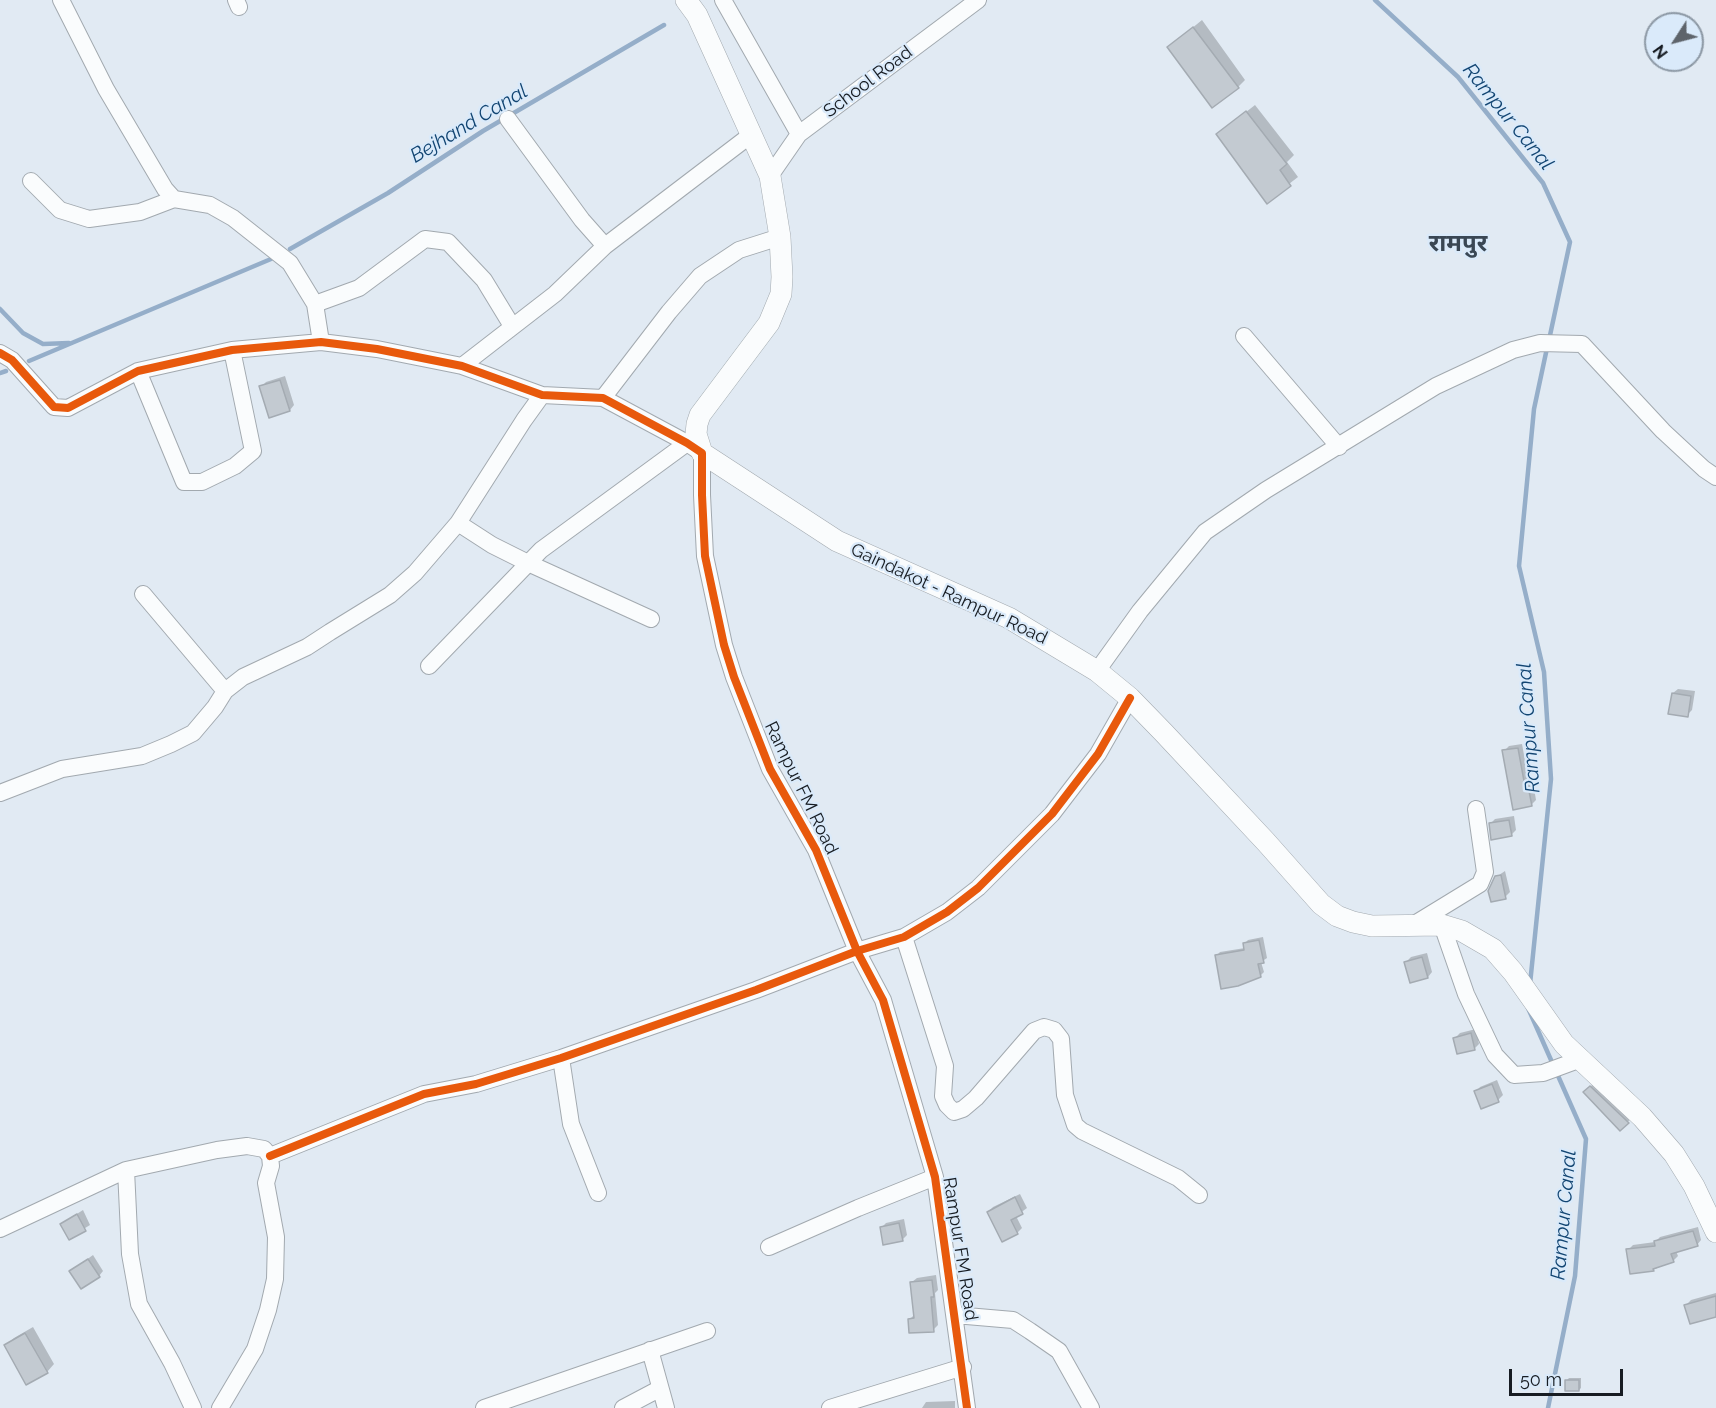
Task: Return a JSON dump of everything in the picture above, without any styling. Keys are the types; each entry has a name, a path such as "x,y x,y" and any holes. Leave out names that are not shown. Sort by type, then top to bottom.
{"main road":[{"path":"686,0 697,15 771,176 780,237 782,277 781,294 776,309 756,342 700,415 695,448"},
{"name":"Gaindakot - Rampur Road","path":"695,448 837,541 1009,618 1097,671 1130,698 1266,842 1321,904 1337,916 1372,926 1442,925 1462,931 1493,949 1513,972 1564,1044 1642,1117 1674,1154 1714,1223"}],"street":[{"path":"61,0 106,89 165,189 174,199"},
{"path":"723,0 799,134"},
{"name":"School Road","path":"771,176 799,134 978,0"},
{"path":"508,119 582,220 605,246"},
{"path":"462,366 555,294 605,246 752,134"},
{"path":"31,181 60,210 89,219 140,212 174,199 210,205 233,218 290,263 315,304 321,342"},
{"path":"603,398 669,312 700,276 739,250 780,237"},
{"path":"315,304 358,288 425,239 448,242 484,280 512,326"},
{"path":"1245,336 1339,447"},
{"path":"0,353 12,360 54,407 68,408 138,371 232,350 321,342 377,349 462,366 542,395 603,398 695,448 541,550 429,666"},
{"path":"1097,671 1140,611 1205,532 1266,490 1436,386 1513,350 1540,343 1582,344 1663,431 1704,469 1716,477"},
{"path":"138,371 184,482 202,482 235,466 253,451 232,350"},
{"path":"0,794 62,769 142,756 193,733 225,691 243,677 307,647 390,595 414,573 458,523 542,395"},
{"name":"Rampur FM Road","path":"695,448 702,495 705,556 724,645 734,677 770,769 816,850 857,951 883,1000 935,1177 967,1408"},
{"path":"458,523 492,545 528,563 651,619"},
{"path":"143,594 225,691"},
{"path":"270,1156 424,1094 476,1084 561,1058 756,990 857,951 904,937 947,912 978,888 1052,814 1098,754 1130,698"},
{"path":"1413,925 1480,884 1485,872 1476,809"},
{"path":"1442,925 1466,994 1495,1055 1514,1075 1543,1073 1581,1059"},
{"path":"904,937 945,1066 944,1096 947,1105 954,1112 963,1109 976,1098 1034,1031 1044,1027 1054,1030 1061,1039 1065,1095 1075,1125 1082,1131 1178,1178 1199,1195"},
{"path":"561,1058 571,1124 598,1193"},
{"path":"0,1229 126,1170 216,1150 247,1146 264,1149 270,1156 271,1166 266,1183 276,1237 275,1280 255,1349 220,1408"},
{"path":"126,1170 130,1254 139,1304 172,1363 193,1408"},
{"path":"769,1247 935,1177"},
{"path":"955,1315 1013,1320 1030,1331 1059,1351 1091,1408"},
{"path":"484,1408 707,1331"},
{"path":"650,1350 666,1408"},
{"path":"830,1408 963,1367"},
{"path":"623,1408 659,1389"}],"building":[{"path":"1193,27 1239,88 1212,108 1167,47"},
{"path":"1246,111 1287,164 1280,170 1291,186 1267,204 1216,134"},
{"path":"280,380 290,411 269,418 259,386"},
{"path":"1672,693 1691,696 1688,717 1668,714"},
{"path":"1518,748 1524,781 1527,781 1532,806 1513,810 1502,750"},
{"path":"1509,820 1512,836 1491,840 1489,823"},
{"path":"1501,875 1506,899 1491,902 1488,891 1495,876"},
{"path":"1259,940 1264,963 1258,964 1261,977 1238,986 1221,989 1215,955 1244,950 1243,943"},
{"path":"1422,957 1428,978 1410,983 1404,962"},
{"path":"1471,1033 1475,1050 1457,1054 1453,1038"},
{"path":"1492,1084 1499,1102 1481,1109 1474,1091"},
{"path":"1590,1086 1629,1123 1620,1131 1583,1092"},
{"path":"1015,1197 1023,1214 1011,1220 1018,1234 1002,1242 987,1212"},
{"path":"77,1214 86,1231 69,1240 60,1224"},
{"path":"899,1223 903,1241 883,1245 880,1227"},
{"path":"1693,1231 1698,1246 1671,1254 1674,1262 1653,1269 1654,1271 1630,1274 1626,1249 1655,1246 1654,1241"},
{"path":"88,1259 100,1277 81,1289 69,1271"},
{"path":"932,1280 934,1332 909,1333 908,1319 914,1318 910,1282"},
{"path":"1716,1296 1716,1317 1690,1324 1684,1305"},
{"path":"25,1333 48,1373 26,1385 4,1345"},
{"path":"1565,1380 1579,1380 1579,1391 1565,1391"}],"waterway":[{"name":"Rampur Canal","path":"1375,0 1458,77 1543,183 1570,242 1549,340"},
{"name":"Bejhand Canal","path":"290,249 388,193 483,131 664,25"},
{"name":"Bejhand Canal","path":"29,361 271,259"},
{"path":"0,309 23,333 43,344 69,343"},
{"name":"Rampur Canal","path":"1530,984 1551,779 1544,672 1519,566 1534,409 1547,348"},
{"name":"Bejhand Canal","path":"0,373 6,371"},
{"name":"Rampur Canal","path":"1528,1008 1586,1139 1575,1276 1548,1408"}],"cycle path":[{"path":"0,353 12,360 54,407 68,408 138,371 232,350 321,342 377,349 462,366 542,395 603,398 702,453 705,556 724,645 734,677 770,769 816,850 857,951 883,1000 935,1177 967,1408"},
{"path":"270,1156 424,1094 476,1084 561,1058 756,990 857,951 904,937 947,912 978,888 1052,814 1098,754 1130,698"}],"district":[{"name":"रामपुर","path":"1458,244"}]}
